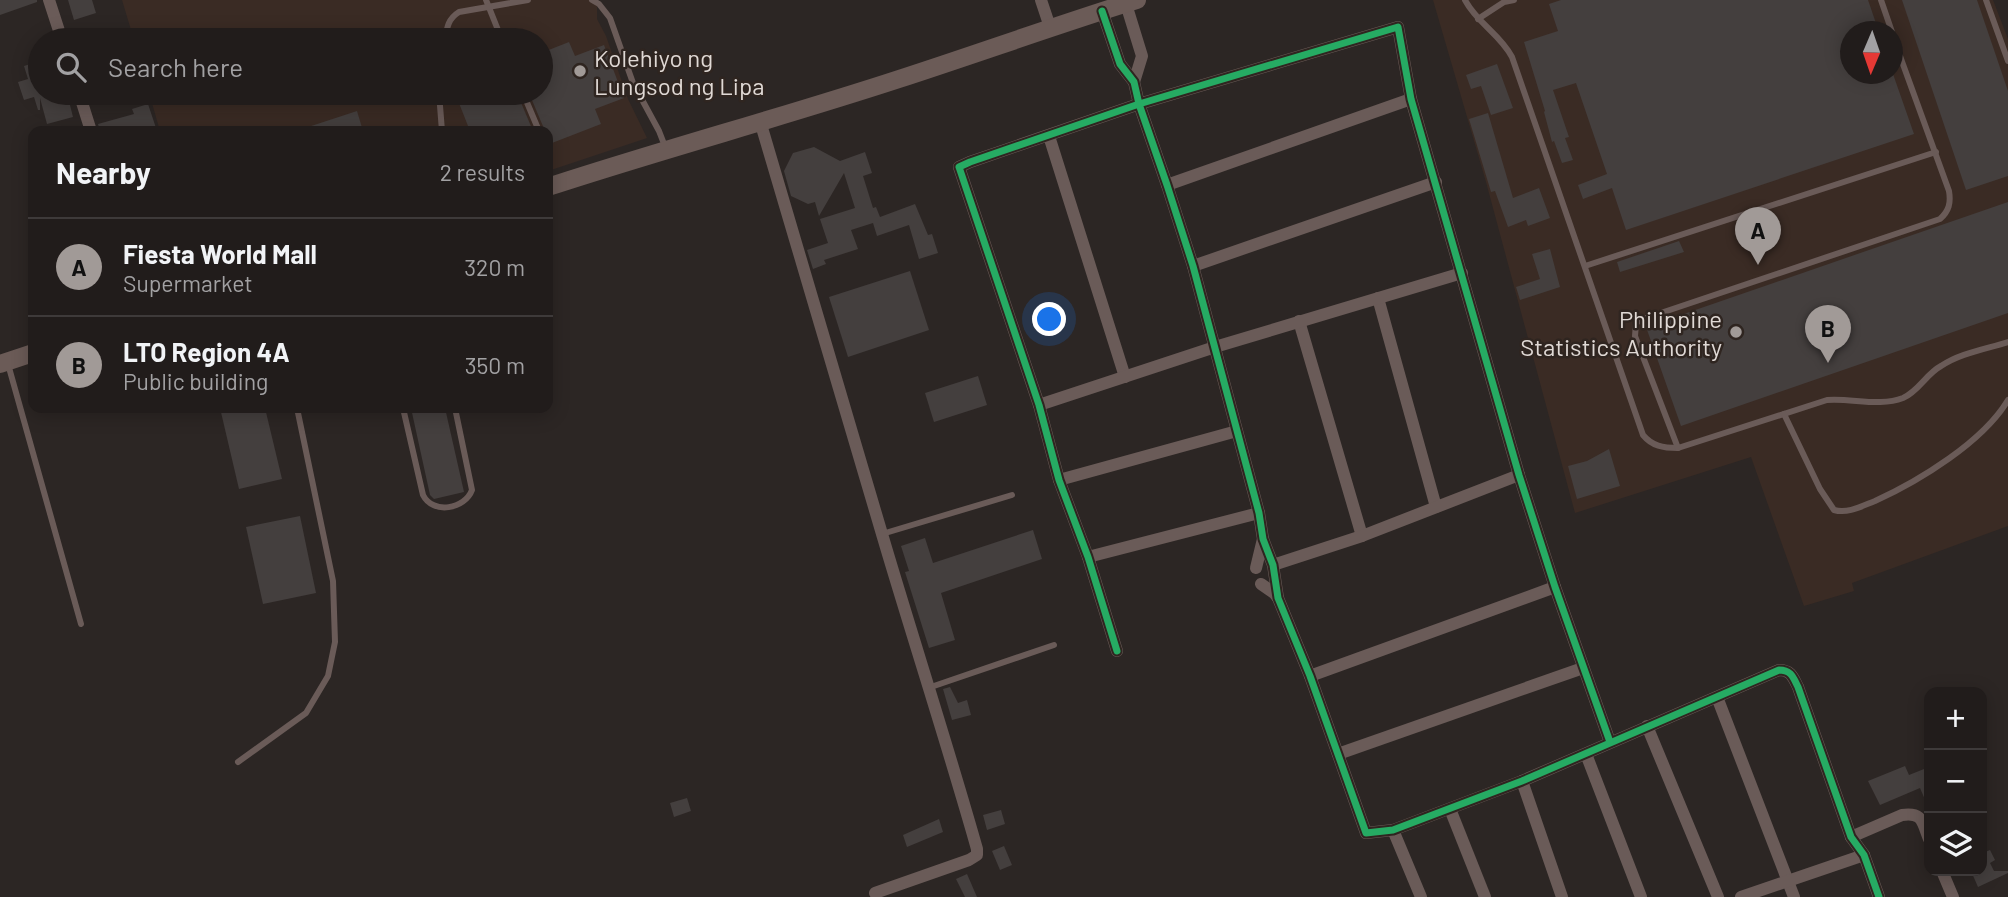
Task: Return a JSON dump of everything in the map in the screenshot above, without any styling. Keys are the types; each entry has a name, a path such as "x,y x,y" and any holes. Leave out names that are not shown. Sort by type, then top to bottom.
{"main road":[{"path":"553,185 899,79 1131,2"},
{"path":"4,363 28,355"}],"street":[{"path":"49,0 58,28"},
{"path":"1041,0 1050,27"},
{"path":"1131,2 1142,56 1134,82"},
{"path":"1102,11 1120,64 1134,82 1193,266 1259,513 1263,539 1273,565 1278,598 1310,676 1366,833 1393,830 1450,809 1586,754 1779,670 1787,670 1792,674 1852,837 1864,855 1879,897"},
{"path":"1117,651 1088,557 1059,480 1039,405 959,167 1139,104 1398,27 1411,99 1519,475 1610,742"},
{"path":"1167,185 1411,99"},
{"path":"83,105 89,126"},
{"path":"760,121 977,849 977,855 969,860 875,893"},
{"path":"1049,136 1125,377"},
{"path":"1193,266 1436,182"},
{"path":"1039,405 1215,347 1462,273"},
{"path":"1378,298 1436,507"},
{"path":"1299,321 1362,536"},
{"path":"1059,480 1237,431"},
{"path":"1273,565 1362,536 1519,475"},
{"path":"1088,557 1259,513"},
{"path":"1255,568 1263,539"},
{"path":"1261,584 1278,598"},
{"path":"1310,676 1555,587"},
{"path":"1338,754 1583,668"},
{"path":"1717,697 1794,897"},
{"path":"1647,726 1718,897"},
{"path":"1586,754 1641,897"},
{"path":"1522,780 1562,897"},
{"path":"1450,809 1485,897"},
{"path":"1852,837 1910,814 1921,818 1924,826"},
{"path":"1393,830 1421,897"},
{"path":"1741,897 1864,855"},
{"path":"1944,876 1953,897"}],"lane":[{"path":"447,28 454,15 487,3 528,0"},
{"path":"593,0 610,18 633,83 666,149"},
{"path":"1465,0 1478,19 1505,44 1512,57 1643,435 1649,442 1678,448 1827,400 1879,402 1904,397 1942,364 2008,344"},
{"path":"1478,19 1504,2 1514,0"},
{"path":"1881,0 1888,21"},
{"path":"1986,0 2008,61"},
{"path":"487,3 497,28"},
{"path":"1678,448 1635,336 1636,323 1940,219 1946,213 1950,200 1949,191 1903,63"},
{"path":"440,105 442,126"},
{"path":"528,105 537,126"},
{"path":"1585,266 1936,152"},
{"path":"4,363 81,624"},
{"path":"1784,414 1820,489 1834,510 1841,512 1899,490 1927,474 1968,443 1998,414 2008,400"},
{"path":"239,762 306,713 328,676 335,642 333,581 298,413"},
{"path":"403,413 426,501 439,508 464,502 472,490 456,413"},
{"path":"882,534 1012,495"},
{"path":"928,688 1054,645"}],"shaded area":[{"name":"Kolehiyo ng Lungsod ng Lipa","path":"122,0 597,0 597,19 606,36 628,99 647,138 553,169 553,126 159,126 152,105 553,105 553,28 130,28"},
{"path":"1433,0 1993,0 2008,39 2008,526 1852,583 1854,591 1804,606 1751,457 1575,513 1486,182"}],"building":[{"path":"0,0 37,0 37,2 0,15"},
{"path":"68,0 92,0 96,13 74,20"},
{"path":"1561,0 1868,0 1875,21 1840,21 1840,84 1896,84 1914,134 1626,230 1612,188 1583,199 1578,185 1607,174 1576,83 1553,90 1569,137 1565,138 1573,160 1562,163 1554,141 1552,142 1524,42 1558,31 1549,4"},
{"path":"1902,0 1977,0 2008,91 2008,176 1966,190"},
{"path":"569,42 575,56 604,45 624,98 595,109 601,124 553,143 553,126 543,126 534,105 553,105 553,48"},
{"path":"1497,64 1513,108 1491,115 1481,86 1471,89 1466,75"},
{"path":"28,79 28,99 24,100 18,82"},
{"path":"42,105 70,105 73,117 47,124"},
{"path":"148,105 155,126 99,126 134,114 132,109"},
{"path":"460,105 522,105 531,126 468,126"},
{"path":"357,111 362,126 311,126"},
{"path":"1488,113 1513,198 1539,188 1550,218 1528,226 1526,220 1508,227 1495,191 1491,192 1469,119"},
{"path":"814,147 840,161 865,152 872,173 863,176 873,208 876,207 880,217 915,204 928,235 932,234 938,253 919,259 909,225 877,236 873,223 851,230 858,249 824,260 826,264 813,269 807,250 828,243 820,219 855,208 844,173 819,216 815,202 808,204 791,196 784,171 793,153"},
{"path":"2008,202 2008,313 1681,426 1646,327"},
{"path":"1679,241 1684,252 1620,272 1617,262"},
{"path":"1550,249 1560,287 1520,300 1516,287 1540,279 1532,254"},
{"path":"910,271 929,330 848,357 829,297"},
{"path":"978,376 987,405 934,422 925,393"},
{"path":"221,413 266,413 282,479 239,489"},
{"path":"412,413 446,413 464,492 434,499 430,495"},
{"path":"1609,449 1620,486 1577,499 1568,466 1587,461"},
{"path":"300,516 316,593 263,604 246,527"},
{"path":"1033,530 1042,559 941,593 955,640 929,648 905,572 909,571 901,546 925,538 933,563"},
{"path":"950,687 958,703 967,700 971,715 952,720 943,689"},
{"path":"1905,766 1909,775 1924,769 1924,797 1920,788 1880,805 1868,781"},
{"path":"687,798 691,811 674,817 670,803"},
{"path":"1001,810 1005,824 987,830 983,815"},
{"path":"939,819 943,832 907,847 903,835"},
{"path":"1004,846 1012,865 1000,870 992,851"},
{"path":"1990,850 1995,860 1990,863 1994,871 2008,873 1978,887 1973,876 1987,876 1987,851"},
{"path":"967,874 977,897 965,897 956,879"}],"cycle path":[{"path":"1102,11 1120,64 1134,82 1193,266 1259,513 1263,539 1273,565 1278,598 1310,676 1366,833 1393,830 1522,781 1783,670 1791,675 1798,687 1851,837 1864,855 1879,897"},
{"path":"1117,651 1088,557 1059,480 1039,405 959,167 1139,104 1398,27 1411,99 1519,475 1610,742"}],"place":[{"name":"Kolehiyo ng Lungsod ng Lipa","path":"580,71"},
{"name":"Fiesta World Mall","path":"1758,265"},
{"name":"Philippine Statistics Authority","path":"1736,332"},
{"name":"LTO Region 4A","path":"1828,363"}]}
